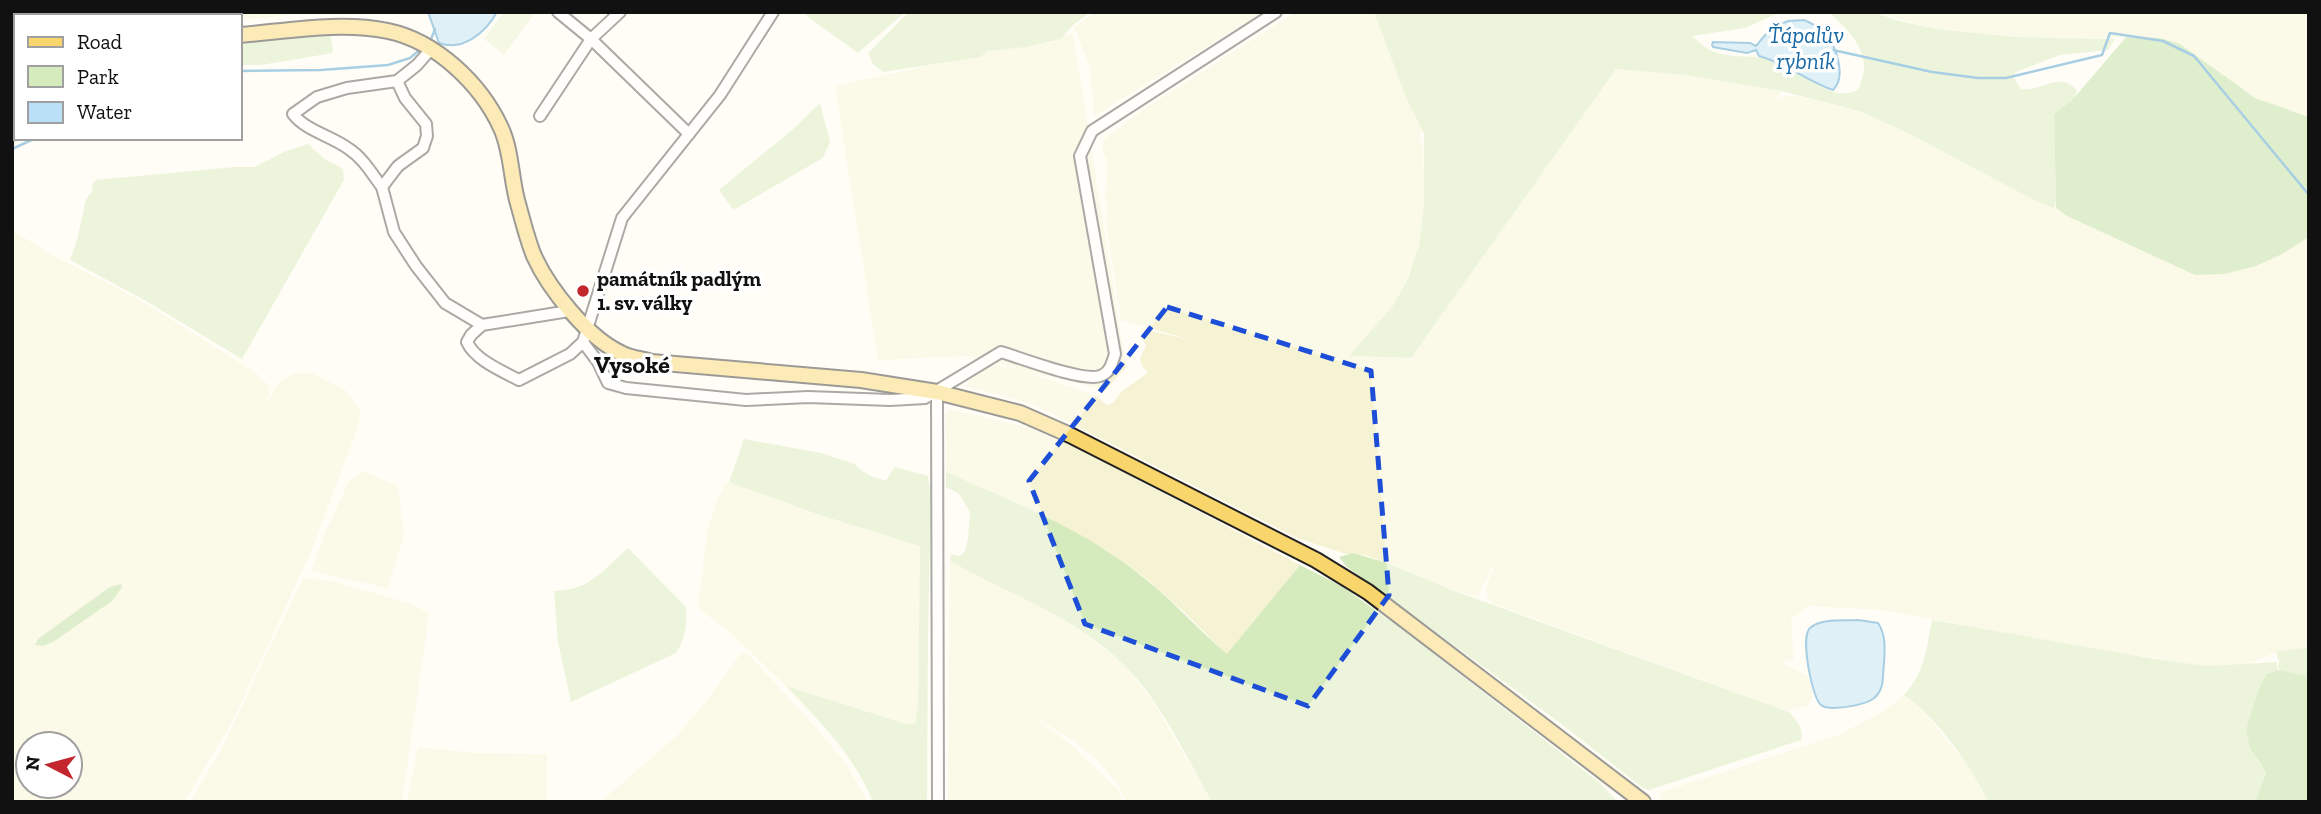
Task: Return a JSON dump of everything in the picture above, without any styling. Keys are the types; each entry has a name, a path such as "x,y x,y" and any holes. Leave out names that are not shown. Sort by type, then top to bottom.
{"main road":[{"path":"242,35 334,27 373,28 412,38 431,49 472,84 502,129 517,200 534,256 585,336 621,354 652,362 861,380 937,392 1020,413 1070,435 1316,560 1368,592 1643,802"}],"street":[{"path":"558,12 591,39 689,134"},
{"path":"540,116 591,39 620,12"},
{"path":"569,311 482,325 467,342 470,348 491,365 519,380 570,354 585,336 622,218 720,94 773,12"},
{"path":"585,336 608,383 626,388 746,400 808,397 925,398 1001,352 1081,376 1100,377 1111,369 1115,354 1080,156 1092,131 1276,12"},
{"path":"431,49 397,81 347,88 317,97 293,114 299,122 350,149 369,168 382,187 394,232 416,266 445,303 482,325"},
{"path":"382,187 398,166 423,148 427,135 426,124 405,98 397,81"},
{"path":"937,392 938,802"}],"highlighted area":[{"path":"1167,307 1371,371 1389,595 1308,706 1085,624 1029,481"}],"shaded area":[{"path":"111,12 301,12 242,19 242,14"},
{"path":"1096,12 1263,12 1094,116 1090,68 1074,27"},
{"path":"1296,12 1374,12 1422,132 1419,137 1423,147 1424,205 1419,246 1414,262 1392,307 1350,356 1457,361 1411,358 1616,69 1687,75 1781,91 1775,101 1783,96 1796,96 1859,111 1908,133 2038,202 2059,209 2067,216 2195,275 2282,254 2309,237 2309,647 2276,652 2248,664 2207,666 2086,648 1882,610 1809,606 1791,619 1794,660 1786,660 1783,664 1807,675 1812,689 1812,700 1806,706 1780,709 1492,603 1487,597 1486,588 1497,557 1478,597 1449,589 1365,555 1346,554 1297,538 1035,405 966,386 973,374 995,365 1025,370 969,356 878,360 835,86 980,57 997,50 1052,42 1073,33 1126,367 1106,390 1025,371 1096,396 1107,405 1112,404 1122,391 1148,373 1140,359 1146,345 1141,337 1142,329 1191,340 1121,320 1105,216 1108,208 1105,199 1107,160 1103,153 1103,140 1144,109"},
{"path":"1874,12 2309,12 2309,117 2255,98 2160,38 2015,37 1936,29"},
{"path":"12,230 50,254 140,300 256,373 267,384 270,393 265,405 279,382 295,373 312,373 345,390 360,411 359,424 311,552 232,722 184,802 12,802"},
{"path":"951,410 1027,427 1079,449 1300,565 1227,655 1144,577 1106,550 1035,511 946,472 946,416"},
{"path":"363,471 398,486 404,536 388,588 311,571 349,481"},
{"path":"729,482 820,515 920,546 918,707 915,724 906,724 786,686 732,634 698,608 707,533 716,503"},
{"path":"950,561 1030,600 1084,633 1126,666 1155,705 1212,802 1127,802 1118,785 1099,762 1074,741 1033,716 1069,743 1118,790 1123,802 948,802"},
{"path":"303,578 331,581 413,604 429,614 402,802 190,802 222,748"},
{"path":"741,653 748,654 820,732 846,764 868,802 600,802 678,735"},
{"path":"1904,695 1933,723 1973,773 1989,802 1664,802 1660,797 1659,793 1838,735 1883,712"},
{"path":"418,747 476,753 547,754 547,802 407,802"}],"green space":[{"path":"12,12 43,12 44,14 14,14 14,140 21,140 12,144"},
{"path":"504,12 535,13 504,55 484,39"},
{"path":"801,12 905,12 858,53"},
{"path":"909,12 1091,12 1073,25 1061,39 988,51 980,57 883,72 873,64 868,53"},
{"path":"1374,12 1781,12 1745,28 1693,36 1713,51 1782,63 1823,87 1841,93 1855,92 1858,89 1864,69 1863,59 1856,41 1828,12 1873,12 1936,29 2015,37 2115,39 2108,50 2060,55 2016,72 2013,77 2021,89 2065,82 2077,91 2074,98 2054,114 2054,208 1908,133 1859,111 1781,91 1687,75 1616,69 1411,358 1349,356 1392,307 1408,278 1419,246 1424,205 1424,134 1407,100"},
{"path":"331,34 333,53 261,65 242,65 242,42"},
{"path":"2126,37 2160,38 2180,44 2255,98 2309,117 2309,237 2256,266 2224,274 2195,275 2067,216 2056,208 2054,114 2074,98"},
{"path":"820,103 830,142 823,158 735,209 732,208 719,190 792,130"},
{"path":"308,144 326,160 343,170 344,180 242,359 146,301 70,260 86,199 96,180 255,167 284,152"},
{"path":"744,439 821,453 855,464 865,473 886,480 895,467 928,476 931,497 927,802 873,802 846,754 786,686 906,724 915,724 918,707 920,546 820,515 729,482"},
{"path":"946,472 1049,518 1098,545 1155,587 1227,654 1300,565 1341,586 1395,624 1600,783 1618,802 1212,802 1162,713 1125,666 1106,649 1064,620 950,561 951,554 960,556 965,551 970,512 959,494 946,487"},
{"path":"628,548 686,607 684,637 676,653 571,702 558,642 554,591 587,583"},
{"path":"1353,553 1387,563 1449,589 1789,712 1802,732 1801,740 1649,790 1643,788 1560,723 1347,567 1339,557"},
{"path":"121,584 122,587 112,601 53,642 43,646 35,645 38,639 110,587"},
{"path":"1932,620 2207,666 2277,662 2277,670 2267,674 2249,725 2251,746 2266,773 2255,802 1989,802 1941,729 1904,695 1921,669"},
{"path":"2309,647 2309,676 2284,673 2278,669 2276,652"},
{"path":"2277,670 2309,676 2309,802 2255,802 2266,773 2250,748 2246,730 2258,691 2267,674"}],"water":[{"path":"428,12 497,12 487,27 473,38 457,45 448,45 439,43"},
{"name":"Ťápalův rybník","path":"1804,20 1824,32 1836,52 1839,77 1833,90 1759,56 1756,50 1747,53 1712,45 1713,42 1750,43 1756,46 1771,28 1788,21"},
{"path":"1858,620 1878,623 1883,635 1885,648 1881,689 1873,699 1862,703 1839,708 1825,707 1818,700 1811,680 1807,634 1810,628 1820,623"}],"waterway":[{"path":"430,42 435,29"},
{"path":"1833,50 1932,72 1978,78 2006,78 2102,55 2110,33 2163,41 2194,56 2309,195"},
{"path":"242,71 321,70 388,65 410,58 422,48"},
{"path":"12,149 32,140"}],"place":[{"name":"památník padlým 1. sv. války","path":"583,291"}],"district":[{"name":"Vysoké","path":"632,365"}]}
